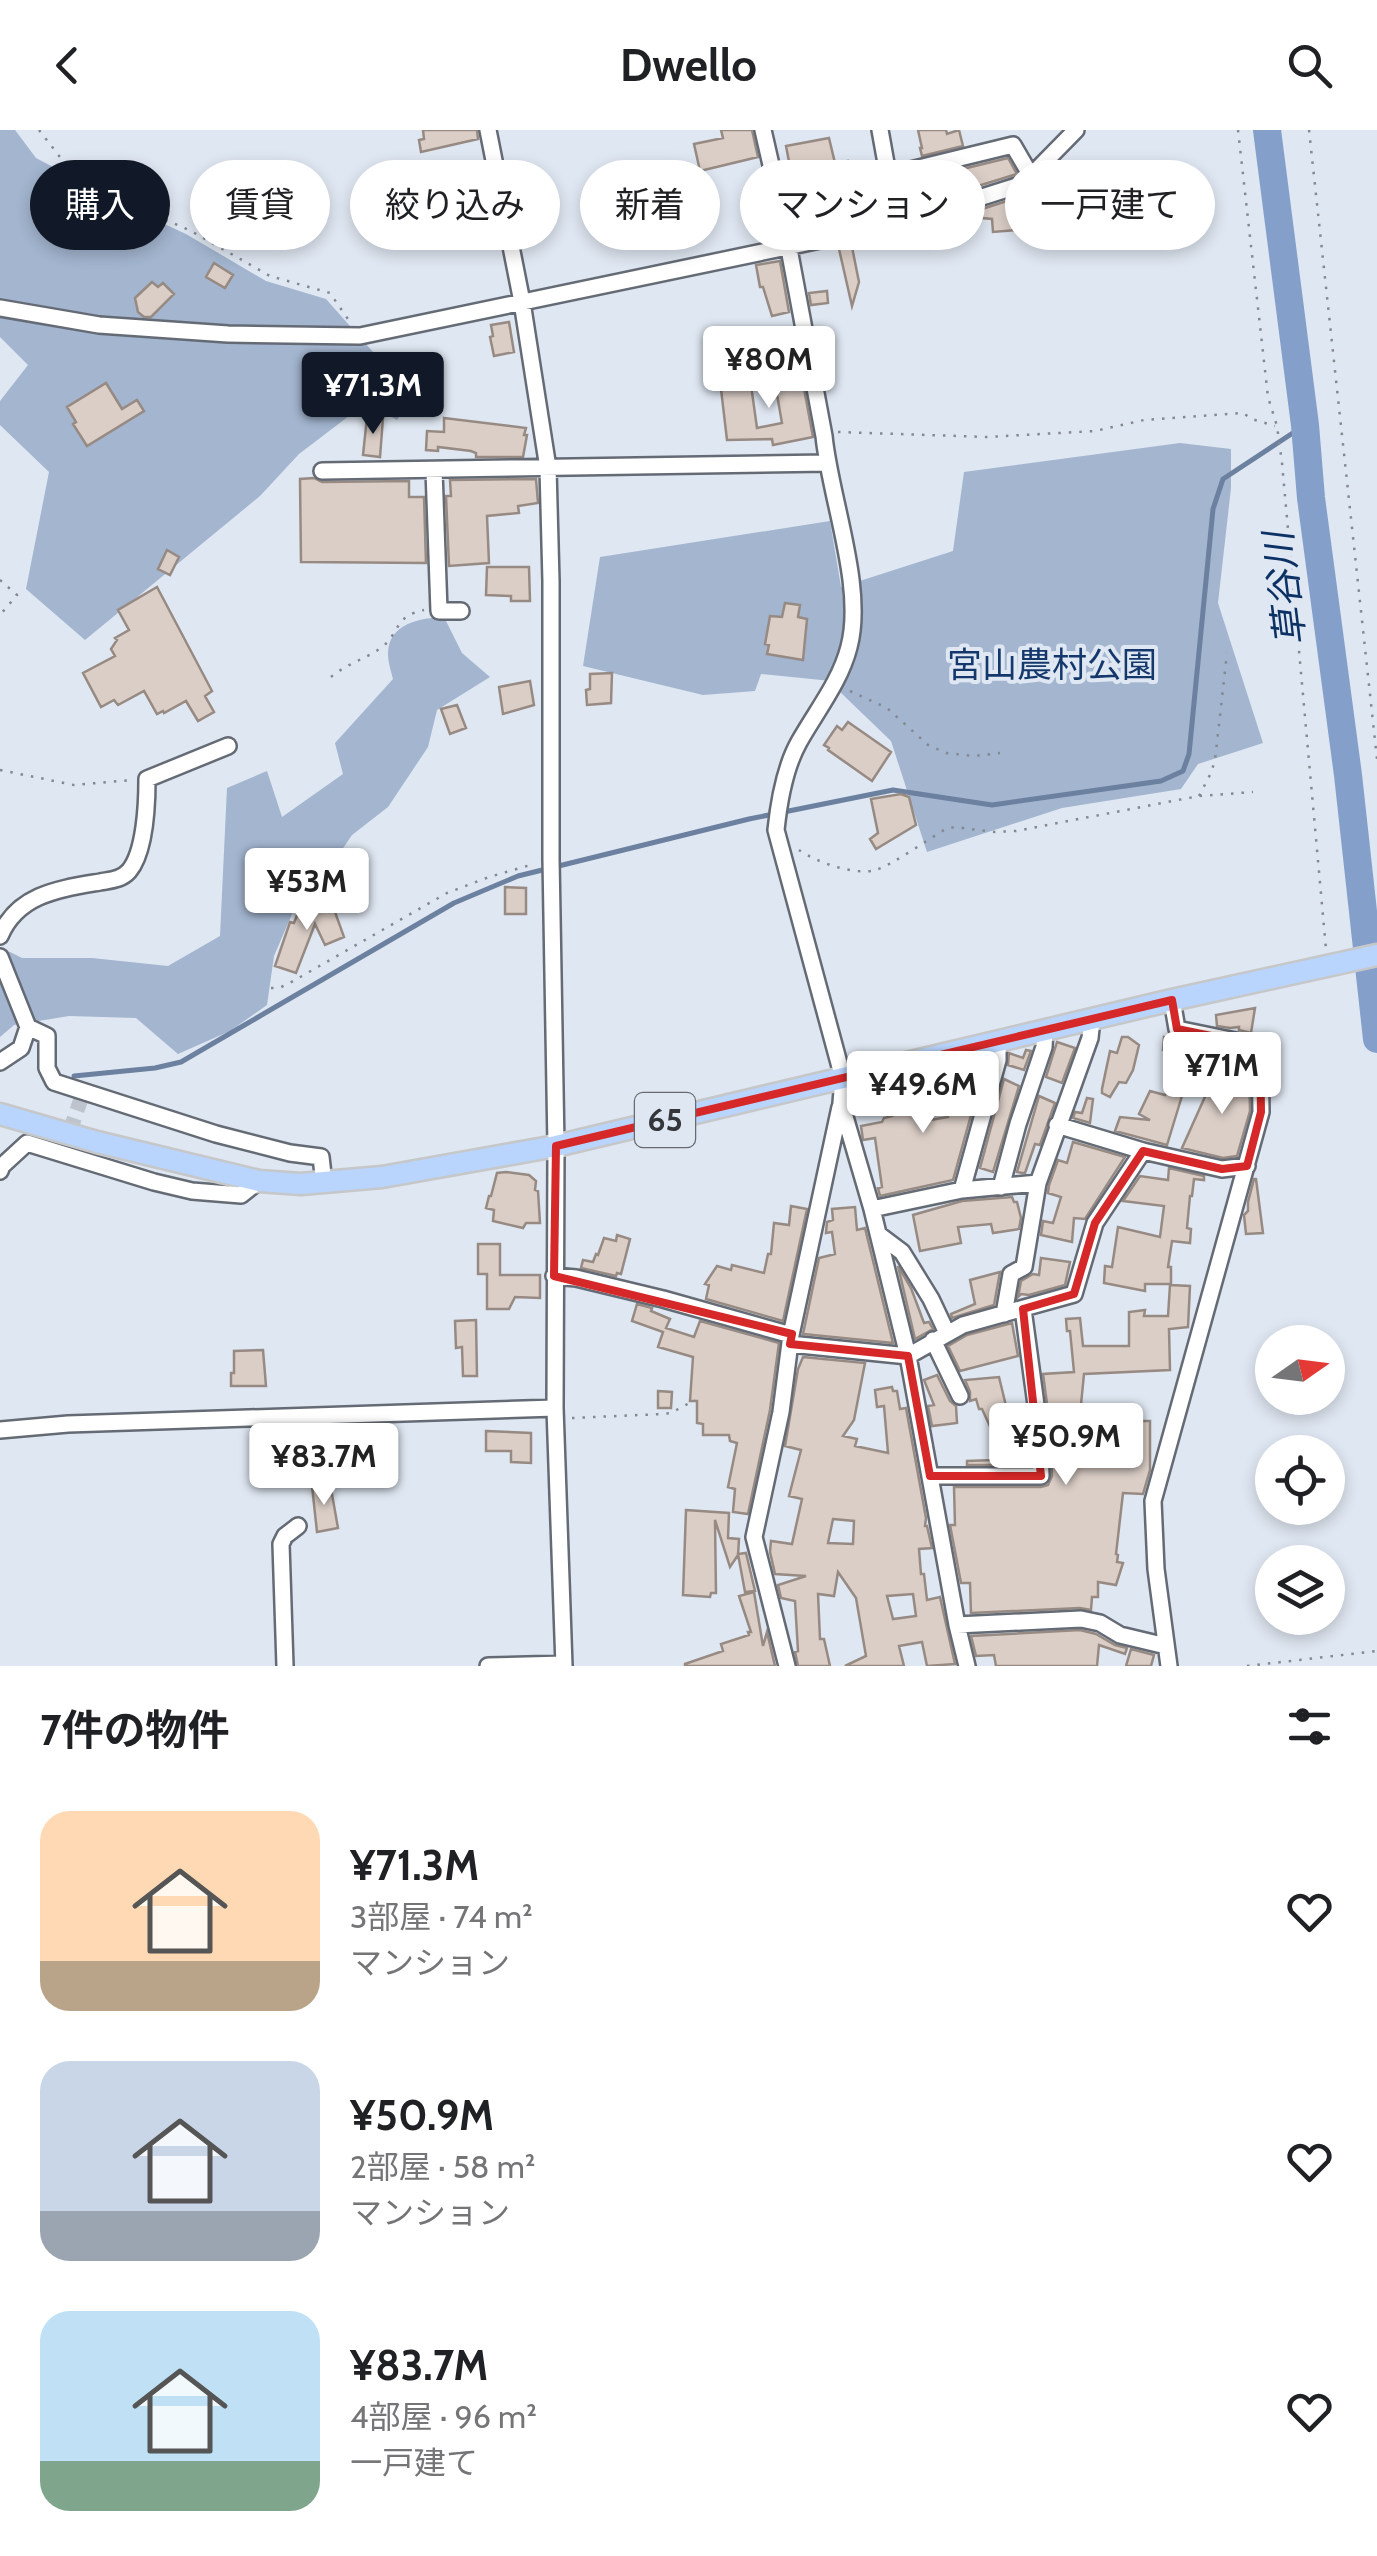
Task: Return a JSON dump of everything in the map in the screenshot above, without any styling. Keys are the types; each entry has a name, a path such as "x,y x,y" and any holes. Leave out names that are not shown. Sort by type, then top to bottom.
{"main road":[{"name":"65","path":"0,1114 259,1181 301,1184 382,1178 556,1146 1377,954"}],"street":[{"path":"488,130 522,302 548,468 555,1413 564,1665 488,1666"},
{"path":"763,130 770,160"},
{"path":"880,130 885,160"},
{"path":"1047,160 1076,130"},
{"path":"952,160 1012,145 1021,160"},
{"path":"0,308 99,325 360,336 778,250"},
{"path":"787,1666 754,1538 843,1078 776,830 779,801 797,746 835,684 849,648 854,618 846,549 788,250"},
{"path":"322,471 827,463"},
{"path":"434,470 439,611 461,611"},
{"path":"0,936 6,921 22,905 66,888 119,879 130,870 147,808 147,779 228,746"},
{"path":"0,957 28,1027 21,1048 0,1062"},
{"path":"1168,1666 1156,1569 1153,1501 1261,1112 1260,1046 1176,1029 1172,1000"},
{"path":"1004,1314 1008,1280 1013,1271 1024,1268 1038,1184 1090,1038 1092,1019"},
{"path":"28,1027 47,1036 47,1068 54,1082 216,1134 321,1157 324,1182"},
{"path":"1001,1187 1044,1047 1044,1030"},
{"path":"962,1190 998,1060 998,1042"},
{"path":"840,1103 872,1209 908,1356 966,1666"},
{"path":"1058,1125 1142,1151 1222,1169 1247,1166"},
{"path":"0,1171 27,1144 192,1191 241,1196 259,1181"},
{"path":"554,1276 663,1299 791,1340 908,1356 963,1325 1074,1294 1095,1223 1142,1151"},
{"path":"872,1209 962,1190 1038,1184"},
{"path":"878,1234 902,1252 931,1299 960,1396"},
{"path":"930,1476 1041,1476 1039,1428 1023,1309"},
{"path":"0,1430 68,1424 555,1413"},
{"path":"286,1666 282,1544 285,1536 298,1526"},
{"path":"957,1626 1081,1619 1100,1623 1120,1635 1166,1646"}],"path":[{"path":"39,130 63,161 134,206 190,230 270,276 330,293 360,336"},
{"path":"1238,130 1268,397 1282,463 1328,966"},
{"path":"1309,130 1377,759"},
{"path":"824,432 987,436 1095,431 1144,420 1243,414 1277,426"},
{"path":"0,580 17,595 0,615"},
{"path":"331,677 382,648 398,623 415,612 439,611"},
{"path":"1199,796 1215,760 1227,653"},
{"path":"835,684 887,708 928,746 946,753 974,756 1000,753"},
{"path":"0,770 74,785 147,779"},
{"path":"780,846 796,847 820,862 869,871 882,868 954,827 995,832 1016,830 1199,796 1252,792"},
{"path":"270,988 288,984 448,893 551,859"},
{"path":"555,1413 663,1414 695,1400"},
{"path":"1247,1666 1377,1651"},
{"path":"1311,1659 1312,1666"}],"highlighted area":[{"path":"1172,1000 1177,1029 1260,1046 1261,1112 1247,1166 1222,1169 1143,1151 1095,1223 1074,1294 1023,1309 1041,1476 930,1476 908,1356 790,1344 792,1334 554,1276 556,1146"}],"green space":[{"path":"0,130 15,130 40,160 30,160 30,250 170,250 170,227 190,236 190,250 213,250 266,281 326,299 413,397 397,420 366,403 299,454 260,496 85,640 26,589 49,472 0,425 0,401 28,365 0,337"},
{"name":"宮山農村公園","path":"1180,443 1231,449 1231,488 1218,603 1263,743 1198,764 1181,789 1062,808 927,852 891,741 838,690 857,635 842,588 845,622 831,681 761,674 755,691 703,695 583,666 600,557 830,521 841,587 953,551 964,472"},
{"path":"444,617 462,653 490,677 437,710 428,747 388,807 352,835 327,872 329,893 325,899 301,893 274,956 267,1005 230,1031 178,1054 136,1018 69,1016 14,1025 0,1037 0,947 22,958 92,958 168,966 220,936 227,788 267,771 282,817 343,774 335,743 393,679 388,654 394,635 407,624"}],"building":[{"path":"423,130 477,130 478,139 421,152 419,140 424,139"},
{"path":"721,130 752,130 758,157 720,166 720,160 698,160 694,144 723,138"},
{"path":"918,130 946,130 947,134 959,130 963,146 922,156"},
{"path":"829,138 834,160 789,160 786,146"},
{"path":"1008,158 1005,178 985,184 985,164"},
{"path":"1005,202 1005,231 993,232 992,219 985,218 985,208"},
{"path":"839,250 853,250 859,282 852,306"},
{"path":"780,261 789,312 772,316 756,265"},
{"path":"214,263 233,275 225,288 206,277"},
{"path":"152,282 158,287 163,283 174,294 151,317 144,317 138,312 135,298"},
{"path":"827,291 828,303 811,305 809,293"},
{"path":"509,322 514,352 494,356 491,325"},
{"path":"800,367 813,437 773,445 772,439 727,440 721,389 751,385 757,428 782,423 773,372"},
{"path":"106,383 122,409 137,400 144,411 87,446 67,407"},
{"path":"367,417 383,418 380,457 363,455"},
{"path":"444,418 526,428 523,457 476,457 471,451 438,447 438,451 426,450 427,431 444,432"},
{"path":"300,479 322,482 409,481 409,497 424,497 426,563 301,562"},
{"path":"536,479 538,503 518,506 519,513 487,516 489,563 449,566 446,496 451,496 450,480"},
{"path":"167,550 179,557 170,575 158,569"},
{"path":"487,567 529,567 530,601 486,595"},
{"path":"157,587 212,691 205,696 214,712 198,721 186,701 157,714 144,691 118,705 114,700 101,707 83,673 115,656 111,649 115,638 129,630 118,610"},
{"path":"785,603 800,605 798,617 807,619 803,660 767,654 770,616 782,617"},
{"path":"612,673 611,703 587,705 590,674"},
{"path":"530,681 534,705 503,714 499,687"},
{"path":"457,705 466,728 450,734 441,709"},
{"path":"848,722 891,752 872,781 824,745 837,726 842,730"},
{"path":"901,794 909,797 916,825 876,849 870,839 878,833 871,799"},
{"path":"505,887 526,888 526,914 505,914"},
{"path":"304,897 335,912 344,937 325,945 315,924 296,973 275,966 290,922 294,923"},
{"path":"1255,1008 1251,1033 1239,1027 1217,1026 1216,1015"},
{"path":"1122,1037 1139,1045 1126,1083 1119,1082 1110,1097 1102,1089 1110,1051 1117,1053"},
{"path":"1164,1037 1194,1044 1192,1055 1163,1050"},
{"path":"1057,1042 1075,1048 1062,1083 1046,1077"},
{"path":"1026,1050 1031,1051 1024,1070 1008,1065 1009,1053 1023,1058"},
{"path":"1242,1056 1249,1056 1250,1111 1237,1156 1223,1158 1182,1148 1213,1079 1220,1082 1223,1075 1242,1083"},
{"path":"986,1061 953,1180 880,1196 875,1138 863,1140 861,1126 882,1122 896,1111 890,1087 915,1081 924,1121 948,1117 944,1087 962,1084 961,1070"},
{"path":"1192,1063 1167,1145 1115,1131 1120,1117 1150,1120 1139,1114 1150,1091 1165,1095"},
{"path":"1004,1079 1019,1086 993,1172 980,1168"},
{"path":"1039,1096 1055,1103 1025,1173 1017,1172"},
{"path":"1087,1098 1093,1099 1090,1123 1073,1118 1075,1112 1082,1113"},
{"path":"1073,1142 1125,1157 1085,1219 1074,1218 1072,1242 1041,1235 1043,1221 1053,1223 1061,1197 1048,1193 1049,1185 1058,1160 1067,1163"},
{"path":"1169,1168 1204,1176 1204,1180 1194,1179 1190,1196 1190,1243 1172,1241 1168,1267 1171,1284 1145,1284 1145,1291 1104,1283 1105,1266 1112,1267 1118,1227 1160,1237 1164,1206 1123,1201 1140,1176 1168,1180"},
{"path":"497,1173 529,1175 536,1181 540,1223 526,1223 523,1228 493,1221 494,1210 486,1208 489,1196"},
{"path":"1254,1179 1263,1233 1246,1234 1244,1215"},
{"path":"1012,1197 1021,1218 1019,1229 993,1233 991,1224 958,1227 961,1243 920,1251 913,1215 962,1201"},
{"path":"791,1206 807,1209 783,1321 706,1299 709,1285 705,1284 717,1266 731,1270 732,1265 764,1273 771,1254 774,1223 789,1225"},
{"path":"855,1207 857,1230 865,1228 893,1343 803,1334 819,1258 835,1254 832,1232 826,1233 827,1222 833,1220 832,1209"},
{"path":"617,1235 630,1239 621,1274 581,1268 583,1260 593,1262 604,1238 616,1241"},
{"path":"478,1244 500,1244 500,1275 540,1275 540,1298 515,1297 509,1309 487,1309 487,1274 478,1274"},
{"path":"1041,1258 1070,1262 1065,1285 1018,1297 1021,1281 1039,1275"},
{"path":"898,1266 924,1323 929,1322 933,1329 915,1339"},
{"path":"1000,1272 994,1305 952,1318 951,1314 975,1304 970,1280"},
{"path":"1170,1285 1190,1286 1188,1327 1169,1329 1170,1370 1084,1374 1079,1425 1150,1421 1150,1470 1143,1494 1123,1493 1116,1554 1117,1562 1123,1563 1116,1585 1098,1582 1098,1597 1092,1597 1091,1610 971,1613 970,1583 961,1583 950,1525 955,1525 954,1487 1048,1485 1052,1476 1050,1426 1043,1374 1074,1372 1066,1319 1080,1318 1083,1346 1129,1346 1129,1312 1145,1310 1144,1316 1168,1316"},
{"path":"637,1304 670,1319 666,1328 694,1337 700,1321 779,1343 770,1410 748,1514 733,1512 735,1489 728,1487 737,1443 730,1441 729,1435 703,1435 703,1424 697,1423 697,1401 690,1401 693,1357 658,1347 663,1332 632,1321"},
{"path":"476,1320 477,1376 463,1376 462,1347 456,1348 455,1321"},
{"path":"1012,1323 1018,1356 960,1371 948,1346 967,1335"},
{"path":"263,1350 266,1386 231,1386 234,1351"},
{"path":"803,1357 865,1363 854,1420 843,1436 857,1439 855,1446 888,1453 884,1406 877,1407 875,1390 892,1387 897,1391 900,1409 906,1408 932,1548 919,1549 921,1574 927,1600 940,1597 955,1664 927,1666 922,1642 899,1646 904,1666 845,1666 866,1656 856,1598 838,1572 834,1596 818,1594 820,1639 824,1639 830,1666 798,1666 795,1601 781,1598 778,1585 806,1576 775,1574 770,1552 771,1541 792,1544 802,1499 789,1496 801,1450 785,1446","holes":["833,1519 854,1521 853,1544 828,1543","913,1594 916,1616 893,1619 887,1596"]},
{"path":"937,1375 956,1406 957,1423 932,1426 928,1406 934,1405 924,1380"},
{"path":"999,1377 1007,1410 1025,1409 1029,1465 967,1465 967,1461 994,1460 993,1433 976,1399 970,1401 965,1380"},
{"path":"658,1391 672,1392 671,1408 658,1408"},
{"path":"486,1431 531,1433 531,1463 511,1462 511,1451 486,1451"},
{"path":"330,1483 338,1528 317,1532 312,1486"},
{"path":"686,1510 729,1513 728,1538 739,1539 738,1555 730,1567 715,1520 716,1593 710,1597 683,1595"},
{"path":"746,1553 755,1591 745,1592 738,1554"},
{"path":"754,1592 763,1646 767,1632 775,1666 685,1666 723,1651 721,1644 749,1635 739,1596"},
{"path":"1080,1630 1127,1648 1125,1654 1099,1645 1097,1666 996,1666 994,1655 976,1656 971,1636"},
{"path":"1131,1649 1154,1655 1151,1666 1126,1666"}],"waterway":[{"name":"草谷川","path":"1267,130 1377,1039"},
{"path":"74,1076 181,1062 454,903 518,876 749,819 893,790 992,805 1161,781 1183,771 1189,754 1213,509 1223,479 1305,425"}],"tunnel":[{"path":"62,1154 83,1093"}]}
